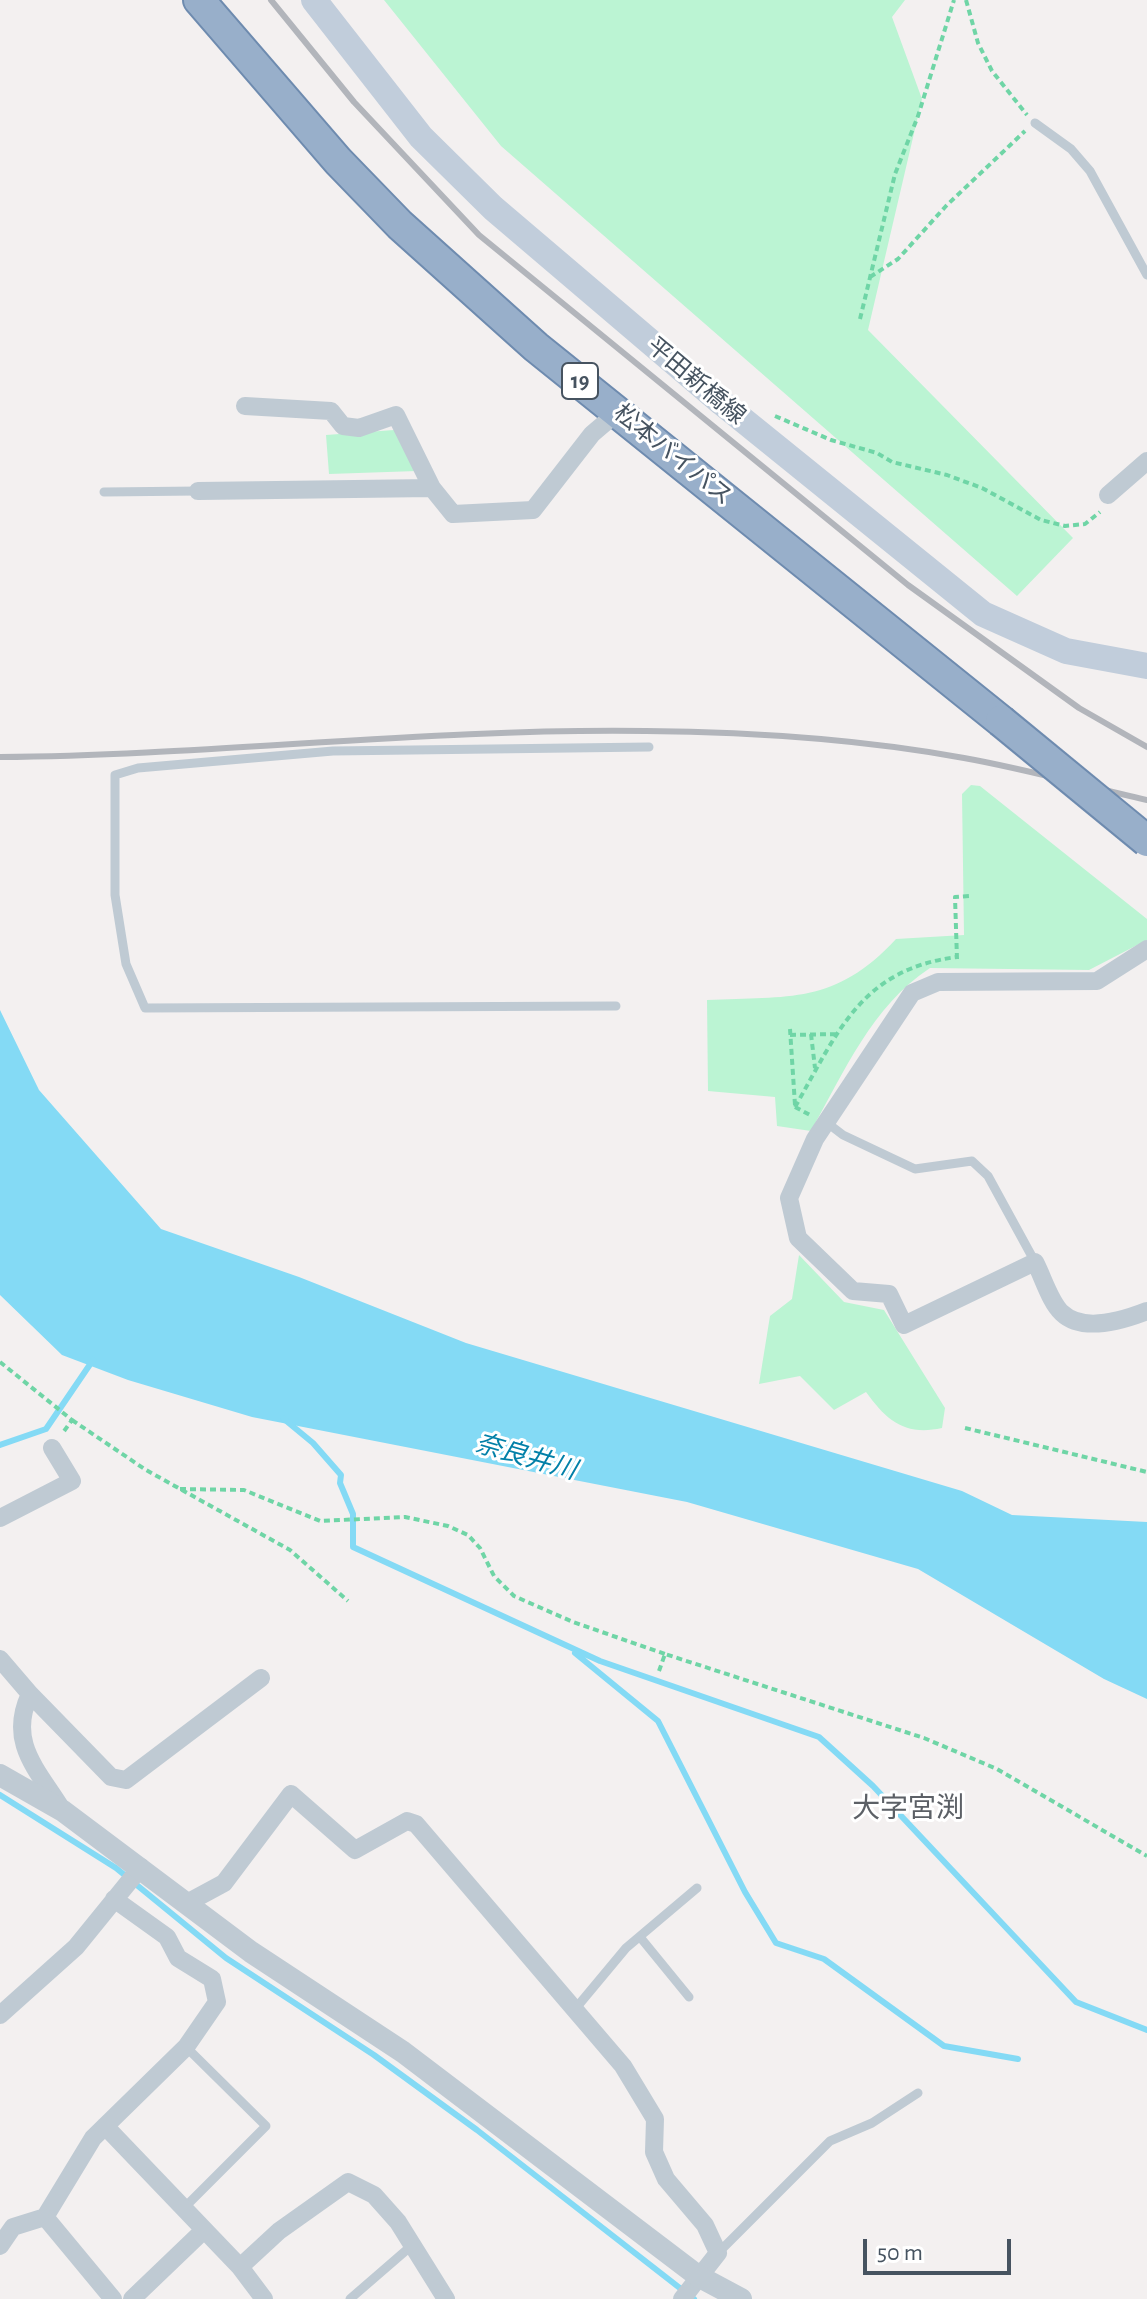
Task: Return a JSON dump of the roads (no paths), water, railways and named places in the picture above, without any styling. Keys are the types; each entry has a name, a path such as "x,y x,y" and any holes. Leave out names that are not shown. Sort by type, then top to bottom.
{"highway":[{"name":"松本バイパス","path":"199,0 338,161 400,225 536,347 619,411 1147,841"}],"main road":[{"name":"平田新橋線","path":"314,0 421,137 493,208 722,403 983,614 1066,651 1147,666"}],"street":[{"path":"245,406 331,411 343,426 359,428 396,415 432,488 453,514 533,510 592,434 619,411"},
{"path":"1108,495 1147,461"},
{"path":"198,491 432,488"},
{"path":"1147,949 1097,981 938,982 912,993 826,1122 789,1198 798,1238 853,1291 889,1294 904,1325 1035,1262 1062,1314 1083,1322 1120,1322 1147,1311"},
{"path":"0,1518 72,1481 52,1448"},
{"path":"0,1659 111,1777 126,1780 261,1678"},
{"path":"0,2246 13,2227 45,2217 93,2138 186,2047 217,2002 212,1979 178,1958 167,1937 128,1883 63,1811 27,1755 20,1732 21,1713 30,1694"},
{"path":"0,1775 63,1811"},
{"path":"187,1903 224,1883 291,1794 355,1850 407,1821 416,1824 623,2066 655,2119 654,2152 666,2179 705,2225 718,2253 688,2290"},
{"path":"128,1883 187,1903 251,1952 403,2052 688,2290 741,2299"},
{"path":"2,2009 76,1947 128,1883"},
{"path":"105,2126 240,2267 264,2299"},
{"path":"240,2267 279,2231 348,2182 374,2195 398,2222 410,2247 446,2299"},
{"path":"45,2217 113,2299"},
{"path":"132,2299 204,2230"}],"lane":[{"path":"1035,123 1071,149 1090,171 1147,275"},
{"path":"104,492 198,491"},
{"path":"616,1006 145,1008 126,964 115,895 115,775 138,768 333,751 649,747"},
{"path":"826,1122 843,1135 915,1169 972,1161 988,1176 1035,1262"},
{"path":"576,2008 640,1937 697,1888"},
{"path":"640,1937 689,1997"},
{"path":"183,2208 266,2126 186,2047"},
{"path":"718,2253 830,2141 872,2123 918,2093"},
{"path":"350,2299 410,2247"}],"water":[{"name":"奈良井川","path":"0,1010 39,1090 161,1229 299,1277 466,1343 962,1491 1012,1515 1147,1522 1147,1699 1104,1679 918,1569 687,1502 252,1417 128,1380 62,1355 0,1295"}],"waterway":[{"path":"0,1445 46,1429 93,1360"},
{"path":"284,1419 313,1443 341,1475 340,1483 353,1514 353,1547 600,1661 819,1737 873,1786 1076,2002 1147,2030"},
{"path":"575,1653 658,1721 745,1892 776,1943 824,1959 944,2046 1018,2059"},
{"path":"0,1795 116,1868 226,1958 374,2055 477,2130 694,2299"}],"railway":[{"path":"271,0 354,102 479,235 908,585 1079,708 1147,747"},
{"path":"0,757 161,752 403,737 565,731 726,733 846,741 925,751 1010,767 1147,800"}],"district":[{"name":"大字宮渕","path":"908,1809"}]}
